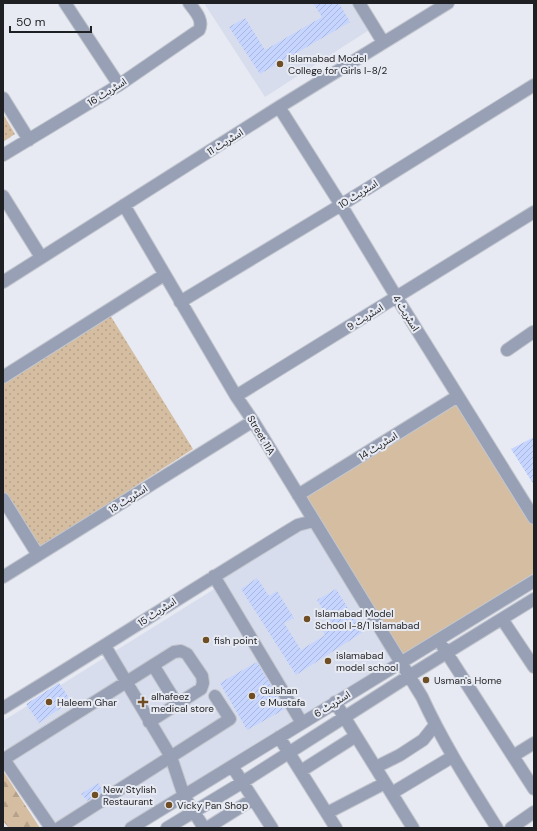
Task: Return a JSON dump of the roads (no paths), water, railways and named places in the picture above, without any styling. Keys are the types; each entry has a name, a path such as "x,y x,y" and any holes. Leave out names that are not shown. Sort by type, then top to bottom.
{"street":[{"path":"65,3 119,85"},
{"name":"اسٹریٹ 16","path":"3,155 119,85 199,30 201,26 200,20 189,3"},
{"path":"359,3 383,42"},
{"name":"اسٹریٹ 11","path":"3,282 279,107 448,3"},
{"name":"اسٹریٹ 10","path":"180,302 341,205 534,85"},
{"path":"3,98 29,140"},
{"name":"اسٹریٹ 4","path":"279,107 534,518"},
{"path":"3,196 41,257"},
{"name":"Street 11A","path":"124,205 236,396 253,421 422,697 452,756 497,828"},
{"name":"اسٹریٹ 9","path":"236,396 534,212"},
{"path":"3,377 164,275"},
{"path":"507,350 533,332 534,334"},
{"name":"اسٹریٹ 14","path":"298,495 458,396"},
{"name":"اسٹریٹ 13","path":"3,577 253,421"},
{"path":"3,499 38,555"},
{"name":"اسٹریٹ 15","path":"3,708 298,525 313,521"},
{"path":"214,576 302,723"},
{"name":"اسٹریٹ 6","path":"134,827 400,662 534,581"},
{"path":"167,828 194,813 409,676 534,599"},
{"path":"502,619 534,667"},
{"path":"438,639 534,789"},
{"path":"105,646 171,757 184,796 204,828"},
{"path":"51,828 3,759 174,652 181,651 187,654 202,676 203,683 201,689 149,722"},
{"path":"153,665 177,704"},
{"path":"59,828 230,719 215,696"},
{"path":"335,702 413,828"},
{"path":"376,767 400,755 423,740 435,725"},
{"path":"301,771 356,736"},
{"path":"280,737 336,828"},
{"path":"513,756 534,743"},
{"path":"326,813 389,788 452,756"},
{"path":"232,766 272,828"},
{"path":"522,770 534,775"},
{"path":"207,828 253,799"},
{"path":"511,828 534,812"}],"place":[{"name":"Islamabad Model College for Girls I-8/2","path":"280,64"},
{"name":"Islamabad Model School I-8/1 Islamabad","path":"307,619"},
{"name":"fish point","path":"206,640"},
{"name":"islamabad model school","path":"328,661"},
{"name":"Usman's Home","path":"426,680"},
{"name":"Gulshan e Mustafa","path":"252,696"},
{"name":"Haleem Ghar","path":"49,702"},
{"name":"alhafeez medical store","path":"143,702"},
{"name":"New Stylish Restaurant","path":"95,795"},
{"name":"Vicky Pan Shop","path":"169,805"}]}
